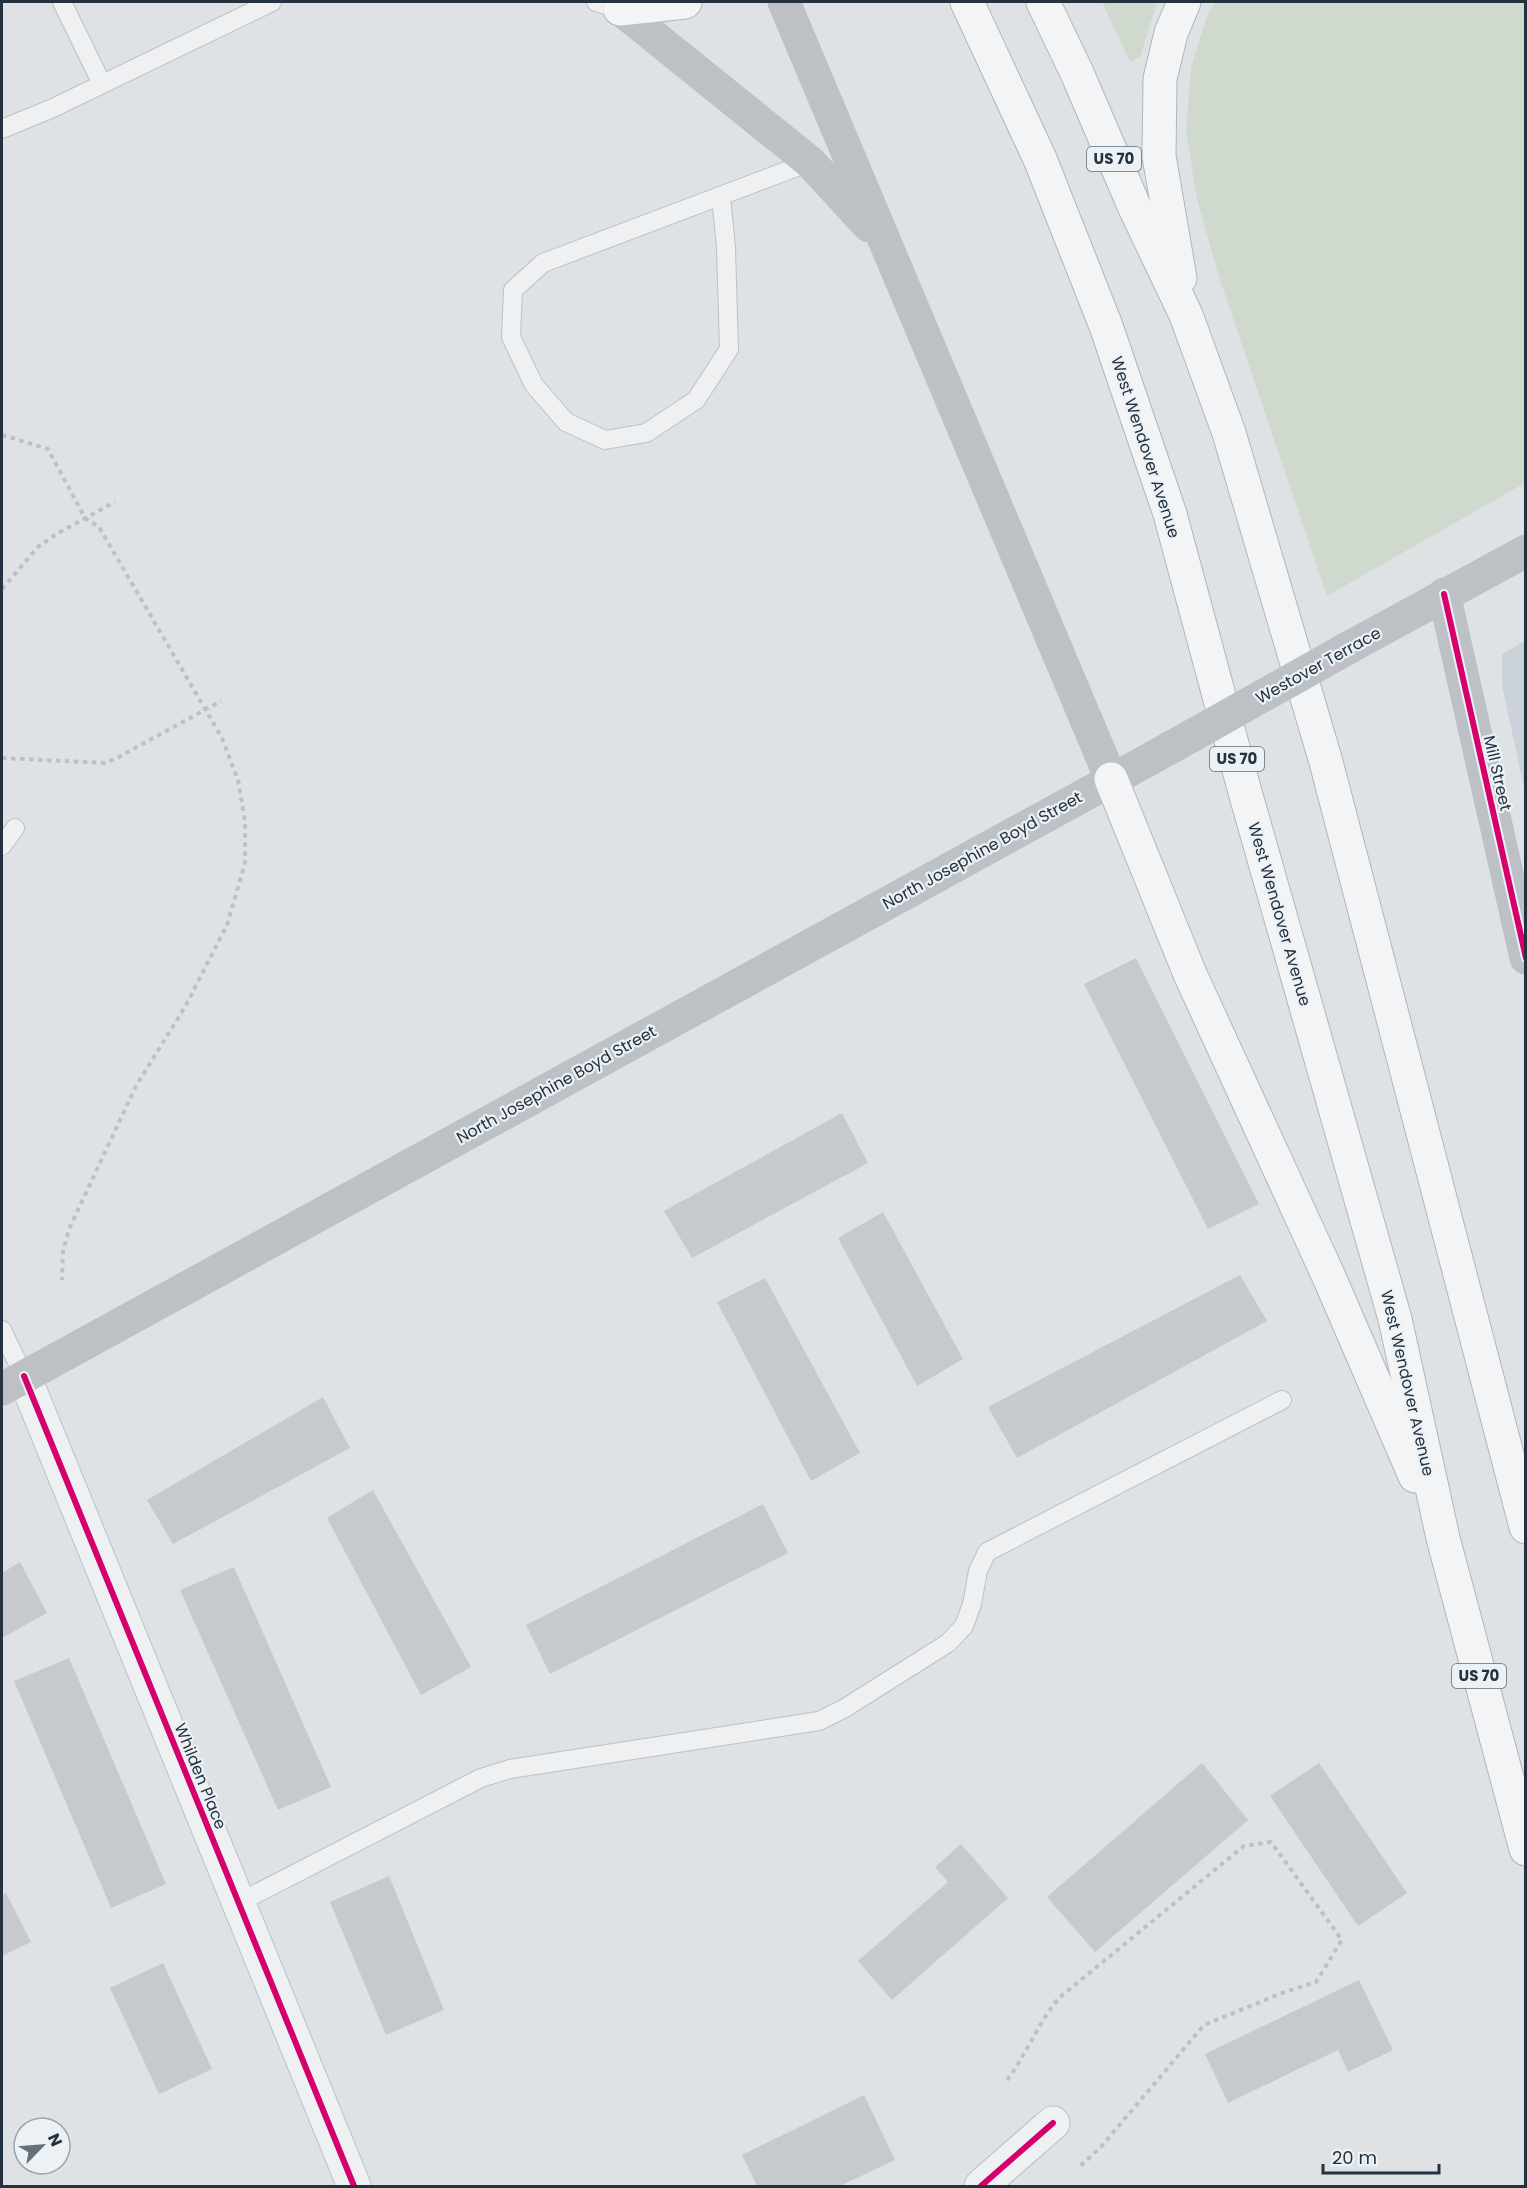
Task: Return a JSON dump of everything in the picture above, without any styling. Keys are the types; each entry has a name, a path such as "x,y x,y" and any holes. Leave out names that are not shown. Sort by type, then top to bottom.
{"highway":[{"path":"608,5 685,2"},
{"name":"West Wendover Avenue","path":"967,2 1040,159 1098,306 1170,514 1248,803 1395,1319 1443,1538 1526,1849"},
{"name":"US 70","path":"1043,2 1077,73 1135,208 1186,315 1229,433 1326,762 1526,1527"},
{"path":"1184,2 1171,33 1160,79 1159,156 1186,315"},
{"path":"1111,779 1191,974 1329,1276 1443,1538"}],"main road":[{"path":"784,2 1111,779"},
{"path":"608,5 810,162 861,216 888,249"},
{"name":"Westover Terrace","path":"1111,779 1526,551"},
{"name":"Mill Street","path":"1444,594 1526,958"},
{"name":"North Josephine Boyd Street","path":"13,1382 1111,779"}],"street":[{"name":"Whilden Place","path":"13,1382 238,1903 354,2187"},
{"path":"981,2187 1053,2123"}],"lane":[{"path":"62,2 102,84"},
{"path":"2,129 53,108 272,2"},
{"path":"721,197 726,248 729,349 696,400 646,433 636,435 604,440 566,422 534,385 511,337 513,290 543,263 810,162"},
{"path":"2,846 15,828"},
{"path":"2,1330 13,1382"},
{"path":"238,1903 481,1778 510,1769 819,1721 845,1708 948,1643 964,1626 972,1604 978,1571 987,1552 1282,1400"}],"path":[{"path":"2,435 48,449 85,518 99,527 222,738 238,780 245,821 245,863 227,925 185,1007 136,1086 69,1228 63,1252 62,1280"},
{"path":"2,589 38,547 116,502"},
{"path":"2,758 105,763 221,701"},
{"path":"1007,2080 1022,2061 1048,2010 1060,1997 1244,1846 1271,1842 1342,1940 1316,1982 1282,1992 1204,2025 1100,2148 1080,2166"}],"shaded area":[{"path":"1102,2 1157,2 1140,57 1130,62"},
{"path":"1215,2 1525,2 1525,483 1327,596 1218,274 1197,199 1186,131 1191,67 1208,13"},
{"path":"1525,641 1525,792 1502,685 1502,654"}],"building":[{"path":"1136,958 1259,1204 1208,1229 1084,984"},
{"path":"842,1113 868,1163 692,1258 664,1211"},
{"path":"883,1212 963,1359 917,1386 838,1238"},
{"path":"1240,1275 1267,1321 1017,1458 988,1407"},
{"path":"765,1278 860,1453 811,1481 717,1302"},
{"path":"323,1397 350,1448 173,1544 147,1500"},
{"path":"373,1490 471,1667 421,1695 327,1518"},
{"path":"763,1504 788,1553 550,1674 526,1625"},
{"path":"20,1562 47,1613 2,1638 2,1573"},
{"path":"234,1567 331,1787 278,1810 180,1590"},
{"path":"69,1658 166,1884 111,1908 14,1681"},
{"path":"1202,1763 1248,1820 1095,1952 1047,1897"},
{"path":"1319,1763 1407,1893 1358,1926 1270,1796"},
{"path":"961,1844 1008,1898 892,2000 858,1961 948,1882 935,1867"},
{"path":"389,1876 444,2010 386,2035 330,1902"},
{"path":"6,1893 31,1942 2,1956 2,1895"},
{"path":"163,1963 212,2069 159,2094 110,1988"},
{"path":"1359,1980 1393,2050 1348,2072 1338,2050 1228,2103 1205,2054"},
{"path":"864,2095 895,2160 840,2186 757,2186 742,2155"}],"cycle path":[{"path":"1444,594 1526,958"},
{"path":"24,1376 354,2186"},
{"path":"981,2186 1053,2123"}]}
